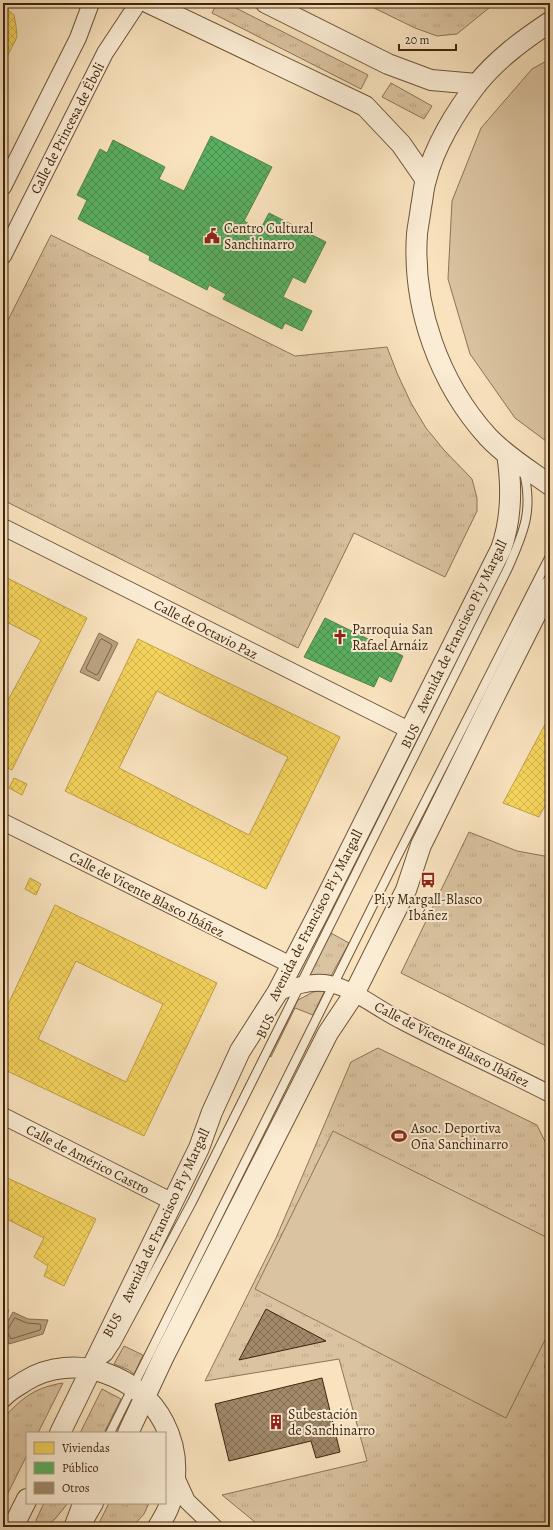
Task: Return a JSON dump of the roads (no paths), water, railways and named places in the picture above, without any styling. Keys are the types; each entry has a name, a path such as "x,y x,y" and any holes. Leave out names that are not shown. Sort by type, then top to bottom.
{"street":[{"path":"3,187 78,38 91,3"},
{"name":"Calle de Princesa de Éboli","path":"3,256 105,53 138,3"},
{"path":"148,3 364,106 401,144 426,180"},
{"path":"266,3 388,64 431,80 477,84"},
{"path":"550,22 523,40 499,60 477,84 454,116 436,152 426,180 417,234 418,278 425,321 440,363 461,401 488,436 514,460 550,485"},
{"name":"Avenida de Francisco Pi y Margall","path":"60,1432 199,1148 212,1112 240,1051 276,992 318,914 500,548 507,532 511,490 510,474 514,460"},
{"name":"Calle de Octavio Paz","path":"3,527 409,730"},
{"path":"128,1432 139,1392 163,1358 328,1033 354,994 406,890 422,845 434,818 550,586"},
{"name":"Calle de Vicente Blasco Ibáñez","path":"3,822 291,965"},
{"name":"Calle de Vicente Blasco Ibáñez","path":"276,992 300,985 318,983 334,985 354,994 400,1020 550,1094"},
{"name":"Calle de Américo Castro","path":"3,1116 173,1202"},
{"path":"4,1394 32,1377 47,1371 75,1368 92,1369 115,1377 139,1392 161,1416 167,1427 173,1445 176,1477 171,1500 158,1527"},
{"path":"176,1477 187,1501 214,1527"},
{"path":"13,1527 26,1501"},
{"path":"79,1527 92,1504"}],"lane":[{"name":"BUS","path":"92,1369 108,1356 116,1344 192,1202 501,582 522,535 528,504 525,478 514,460"},
{"path":"111,1432 139,1392 334,985 550,556"},
{"path":"68,1527 77,1504"}],"water":[{"path":"99,633 118,643 99,681 80,672"},
{"path":"13,1312 28,1319 48,1320 43,1334 9,1344 3,1330"}],"place":[{"name":"Centro Cultural Sanchinarro","path":"212,236"},
{"name":"Parroquia San Rafael Arnáiz","path":"340,637"},
{"name":"Pi y Margall-Blasco Ibáñez","path":"428,880"},
{"name":"Asoc. Deportiva Oña Sanchinarro","path":"399,1136"},
{"name":"Subestación de Sanchinarro","path":"276,1422"}]}
